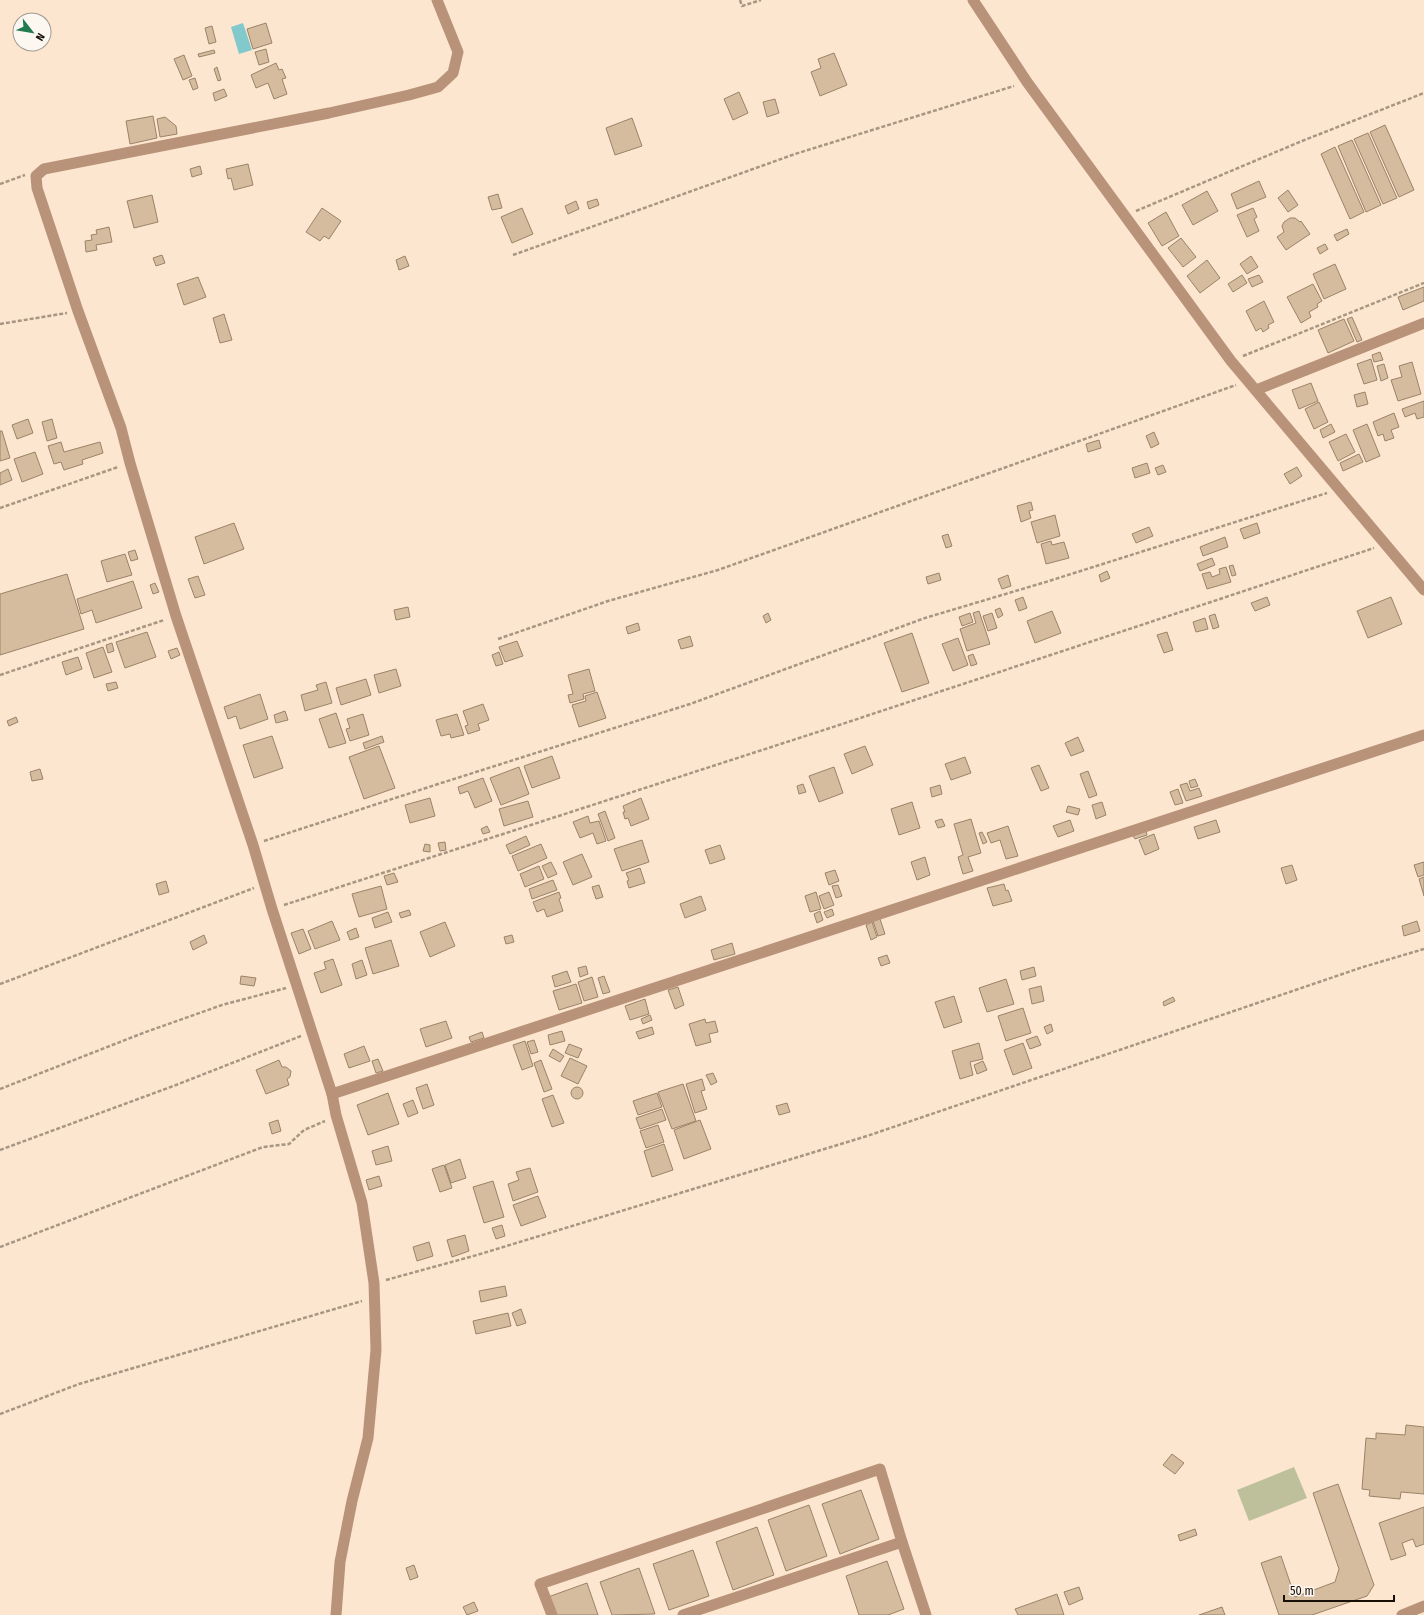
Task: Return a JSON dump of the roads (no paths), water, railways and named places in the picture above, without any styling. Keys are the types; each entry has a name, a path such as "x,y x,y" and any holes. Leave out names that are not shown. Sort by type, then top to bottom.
{"street":[{"path":"336,1615 340,1562 352,1501 368,1438 376,1350 374,1283 362,1203 336,1115 332,1094 264,885 253,845 176,616 121,428 78,311 37,188 36,176 44,169 409,96 438,87 453,73 458,52 437,0"},
{"path":"973,0 1027,82 1231,361 1424,590"},
{"path":"1256,390 1424,323"},
{"path":"332,1094 1424,735"},
{"path":"552,1615 540,1584 880,1469 926,1615"},
{"path":"683,1615 902,1542"},
{"path":"1402,1615 1424,1606"}],"water":[{"path":"243,23 252,50 239,54 231,27"}]}
